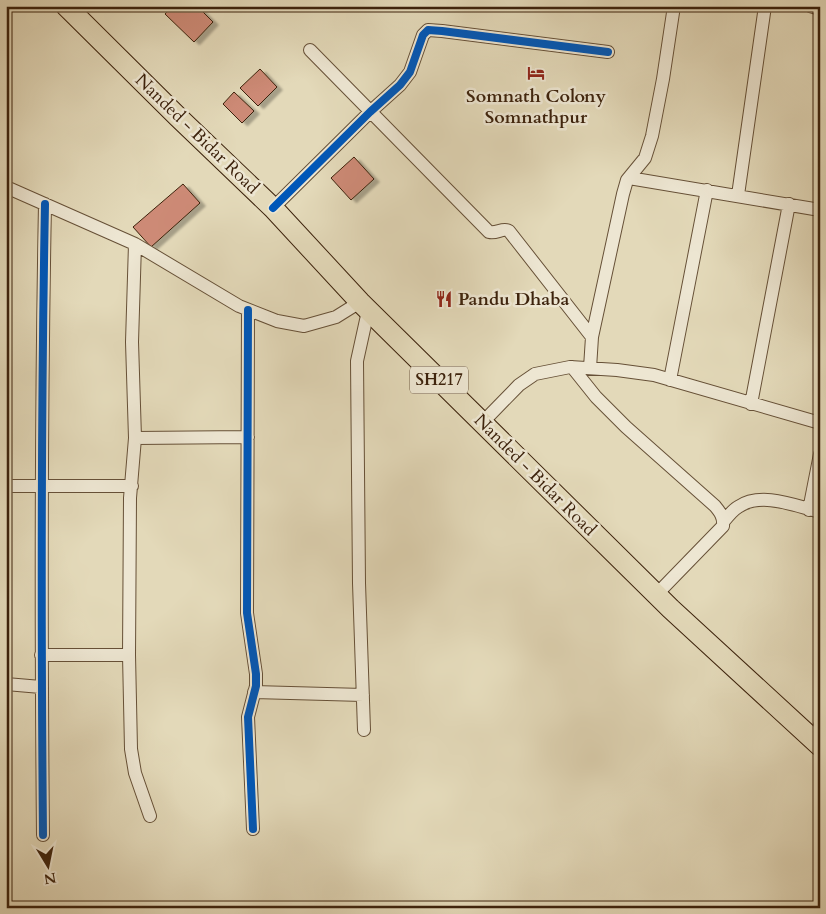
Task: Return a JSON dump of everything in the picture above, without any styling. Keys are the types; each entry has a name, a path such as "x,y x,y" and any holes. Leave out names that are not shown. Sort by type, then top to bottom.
{"main road":[{"name":"Nanded - Bidar Road","path":"66,6 273,208 364,306 656,595 818,738"}],"street":[{"path":"590,368 592,337 623,194 629,178 645,158 652,136 674,6"},
{"path":"738,195 765,6"},
{"path":"810,6 820,9"},
{"path":"273,208 400,85 410,72 423,35 428,30 608,52"},
{"path":"310,50 490,232 509,231 592,337"},
{"path":"629,178 820,210"},
{"path":"6,187 135,244 239,306 277,321 304,326 336,317 364,306 357,361 359,583 364,730"},
{"path":"670,380 707,190"},
{"path":"43,835 41,485 44,204"},
{"path":"751,404 788,204"},
{"path":"135,244 132,342 135,438 132,486 129,655 131,749 136,773 150,816"},
{"path":"248,310 247,612 256,674 248,717 253,829"},
{"path":"482,423 519,385 534,374 572,367 626,371 654,376 751,404 819,420"},
{"path":"572,367 596,397 626,427 722,514 723,526 656,595"},
{"path":"135,438 248,437"},
{"path":"724,520 739,506 761,500 814,511 820,454"},
{"path":"6,486 132,486"},
{"path":"41,655 129,655"},
{"path":"6,684 41,687"},
{"path":"254,692 363,695"}],"building":[{"path":"172,6 197,6 213,22 194,42 165,14"},
{"path":"260,69 277,87 258,106 240,88"},
{"path":"234,92 254,111 242,123 223,104"},
{"path":"354,157 374,179 351,200 331,178"},
{"path":"183,184 200,203 151,247 133,227"}],"cycle path":[{"path":"273,208 400,85 410,72 423,35 428,30 608,52"},
{"path":"43,835 42,519 45,204"},
{"path":"248,310 247,613 256,674 256,686 248,717 253,829"}],"place":[{"name":"Somnath Colony Somnathpur","path":"536,73"},
{"name":"Pandu Dhaba","path":"444,299"}]}
